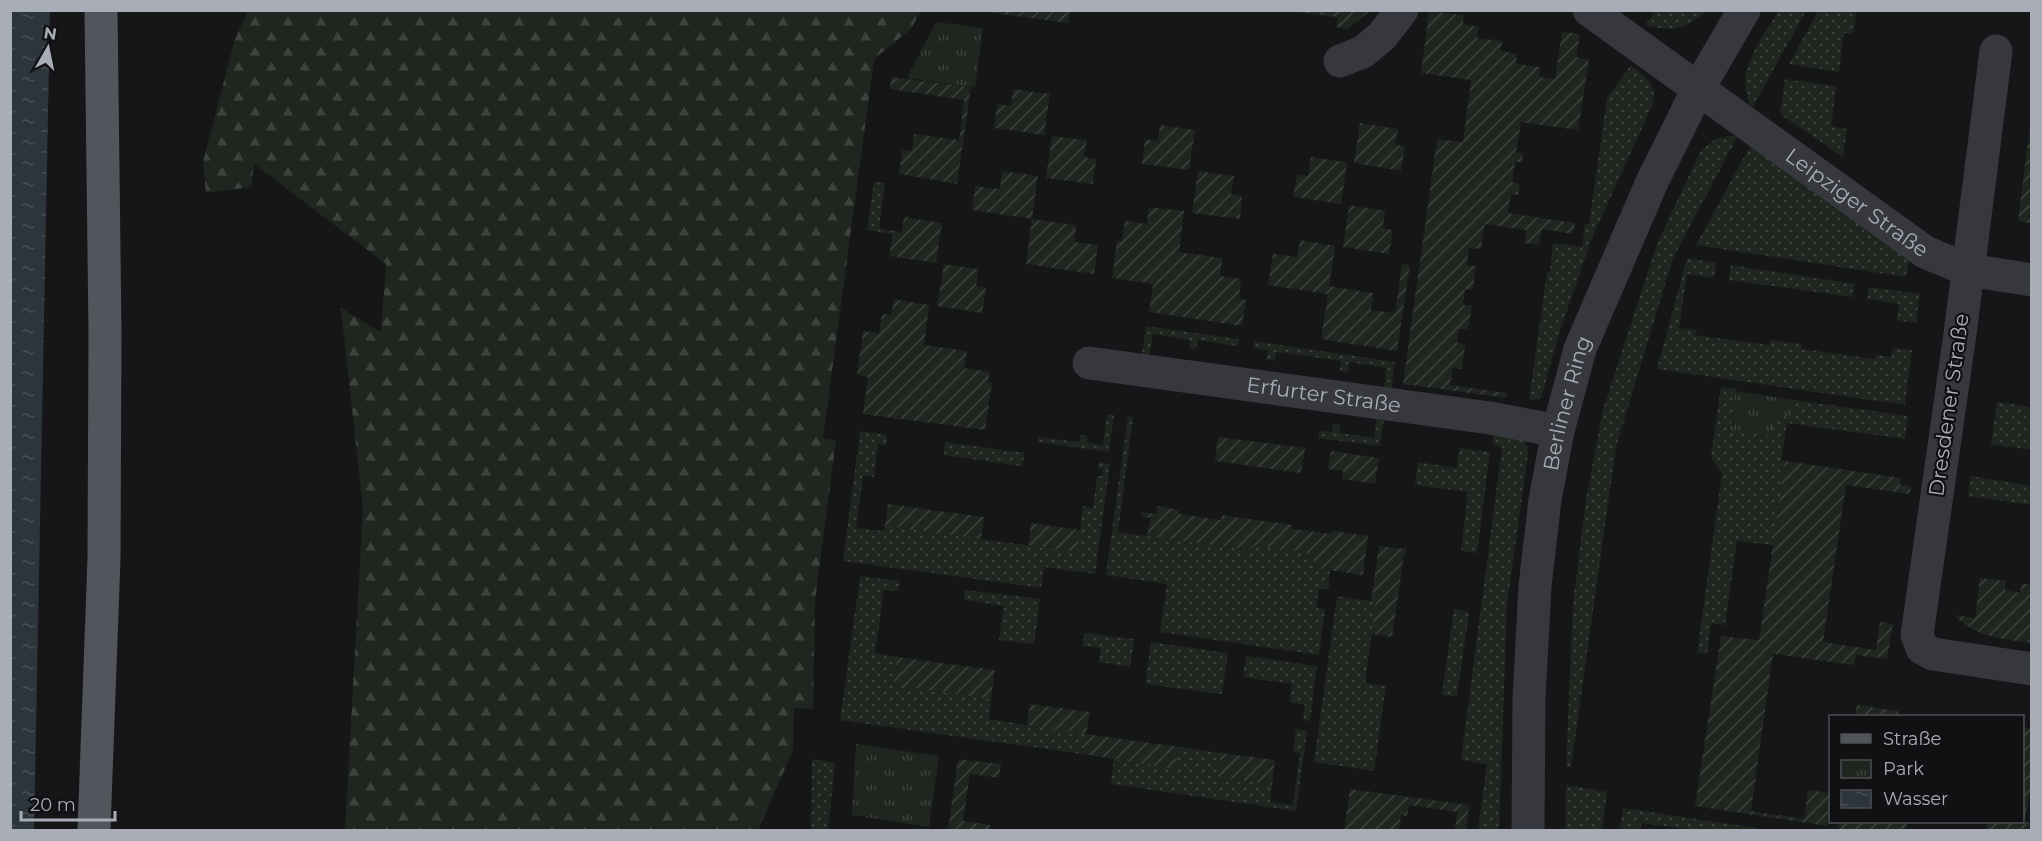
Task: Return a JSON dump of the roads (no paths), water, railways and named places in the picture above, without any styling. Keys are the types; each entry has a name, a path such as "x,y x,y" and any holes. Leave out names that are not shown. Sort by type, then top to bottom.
{"main road":[{"path":"94,831 104,559 105,333 101,10"}],"street":[{"path":"1340,61 1363,52 1382,36 1401,10"},
{"name":"Leipziger Straße","path":"1589,10 1925,252 1968,270 2031,280"},
{"name":"Berliner Ring","path":"1528,831 1529,699 1535,586 1545,500 1558,431 1580,349 1652,182 1698,88 1744,10"},
{"name":"Dresdener Straße","path":"1996,51 1917,635 1922,648 1933,654 2031,669"},
{"name":"Erfurter Straße","path":"1089,363 1490,418 1558,431"}],"water":[{"path":"10,11 50,11 34,830 10,830"}]}
